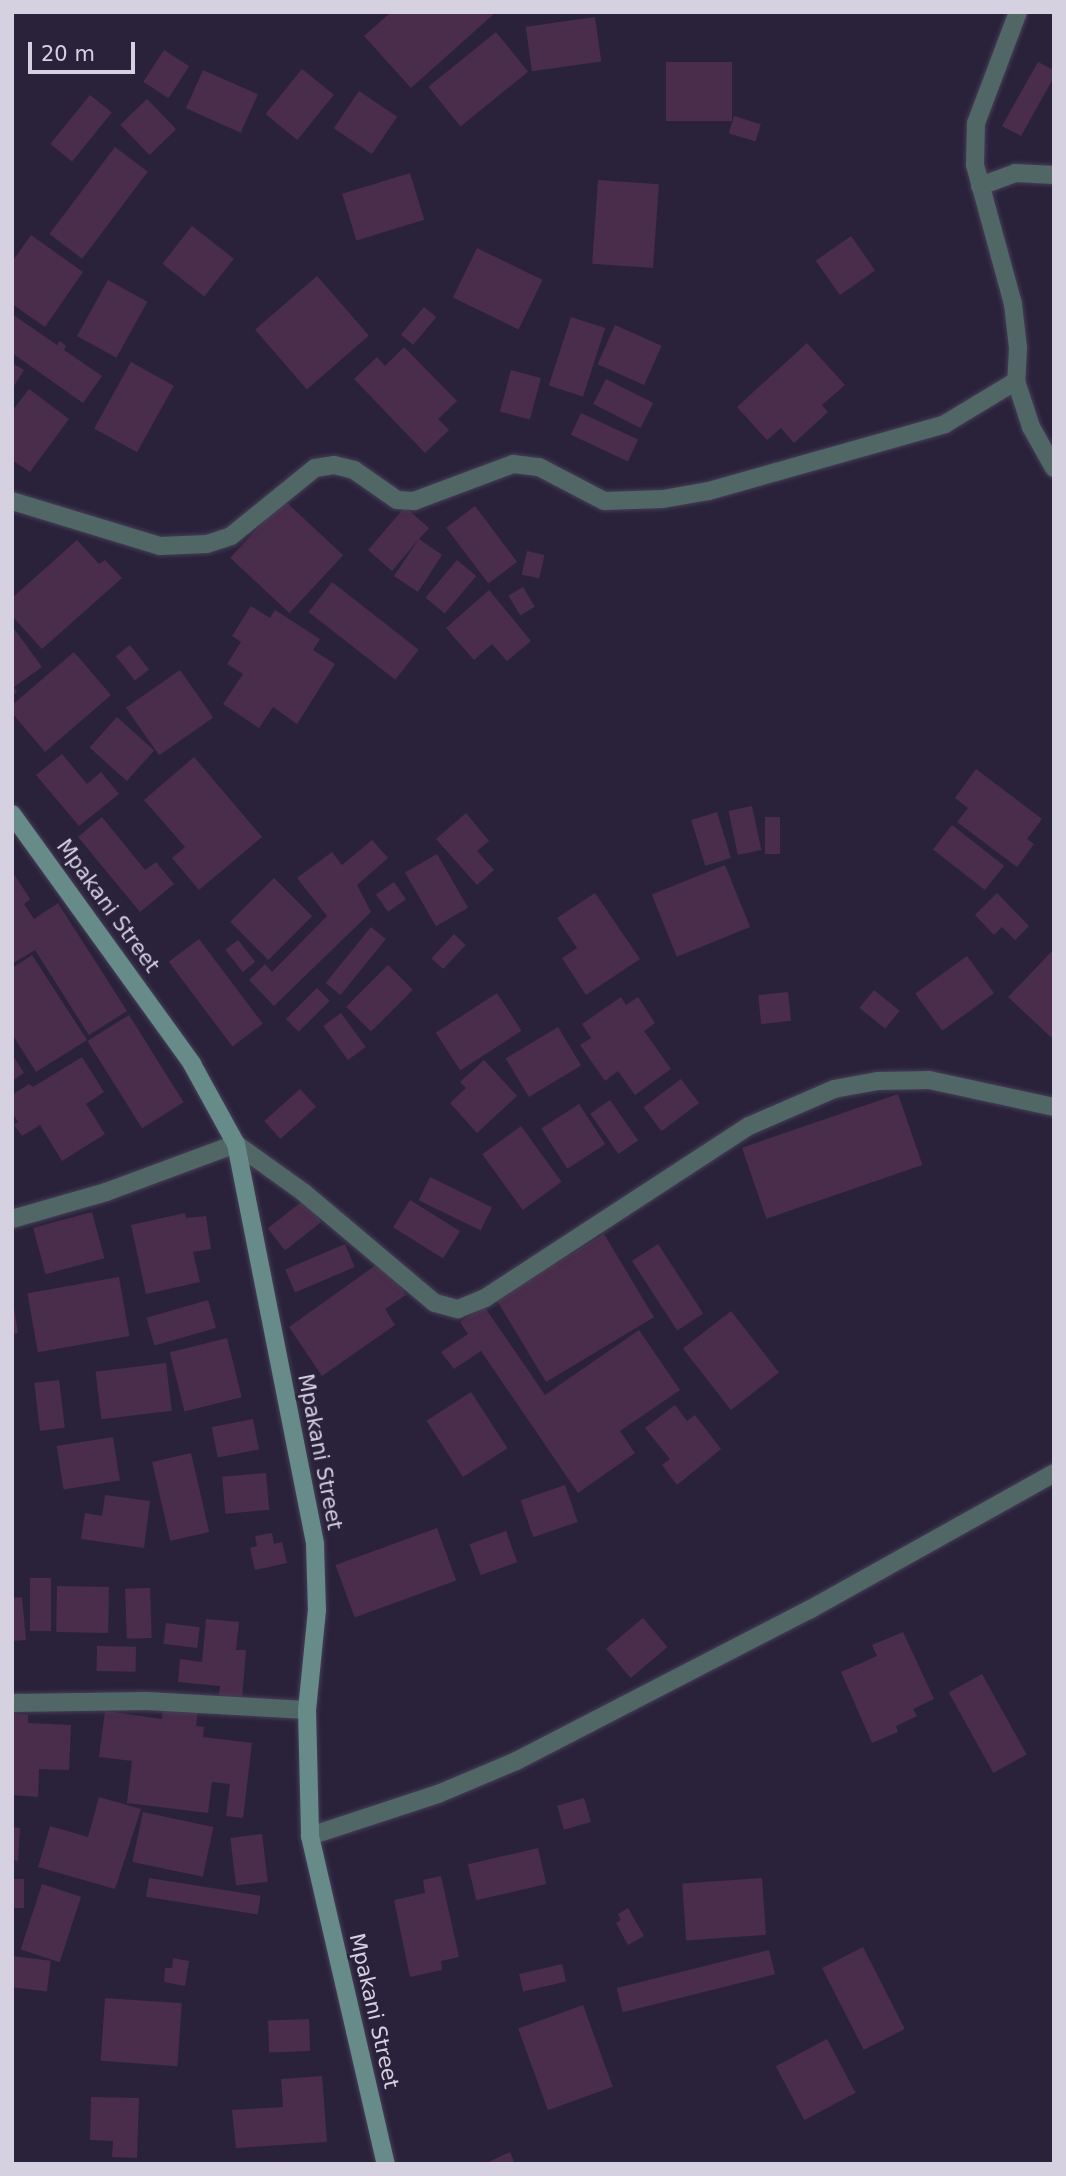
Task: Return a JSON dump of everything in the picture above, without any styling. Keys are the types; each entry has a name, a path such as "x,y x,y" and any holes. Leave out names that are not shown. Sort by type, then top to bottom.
{"street":[{"path":"1018,12 976,123 973,141 980,186 1003,257 1017,326 1016,381 1031,427 1054,468"},
{"path":"980,186 1015,173 1054,175"},
{"path":"12,501 160,546 206,544 230,536 315,468 334,465 354,470 397,500 414,501 513,464 539,467 604,500 663,499 709,491 945,424 1016,381"},
{"name":"Mpakani Street","path":"12,814 184,1053 236,1144 315,1544 317,1610 307,1710 310,1836 386,2164"},
{"path":"12,1219 106,1192 236,1144 303,1192 435,1303 458,1309 485,1298 749,1126 835,1089 878,1081 929,1080 1054,1107"},
{"path":"310,1836 425,1799 516,1761 809,1610 1054,1473"},
{"path":"12,1703 147,1701 307,1710"}],"building":[{"path":"391,12 496,12 411,88 364,36"},
{"path":"595,17 601,62 532,71 526,27"},
{"path":"496,32 528,72 460,126 428,87"},
{"path":"164,50 189,66 168,98 143,82"},
{"path":"666,62 732,62 732,121 666,121"},
{"path":"1038,62 1054,70 1054,77 1021,136 1002,126"},
{"path":"302,69 334,95 297,140 265,114"},
{"path":"203,70 258,94 241,133 186,108"},
{"path":"359,91 397,117 372,154 334,128"},
{"path":"90,95 112,113 72,162 50,144"},
{"path":"147,99 176,129 150,155 120,125"},
{"path":"734,116 761,124 756,141 729,133"},
{"path":"115,147 148,172 82,259 49,234"},
{"path":"410,173 424,220 356,241 342,194"},
{"path":"598,180 659,184 653,268 592,264"},
{"path":"192,226 234,259 204,296 162,264"},
{"path":"31,235 83,272 45,327 12,304 12,262"},
{"path":"851,236 875,270 840,295 816,261"},
{"path":"477,248 543,280 519,329 453,297"},
{"path":"317,276 369,336 307,389 255,330"},
{"path":"108,280 147,302 116,358 77,336"},
{"path":"424,307 436,317 413,345 401,335"},
{"path":"12,314 57,345 60,341 66,346 64,350 102,376 83,403 12,353"},
{"path":"571,317 605,328 583,397 549,385"},
{"path":"615,325 662,346 644,385 598,364"},
{"path":"807,343 845,385 822,405 828,412 794,443 781,428 767,440 737,407"},
{"path":"404,347 457,401 438,419 449,430 425,453 354,379 377,357 385,366"},
{"path":"131,362 174,386 137,452 94,428"},
{"path":"12,363 24,370 12,389"},
{"path":"511,370 541,378 530,420 500,412"},
{"path":"606,379 653,403 641,428 593,404"},
{"path":"29,389 69,419 30,472 12,460 12,411"},
{"path":"581,413 638,440 628,461 571,435"},
{"path":"284,500 343,555 289,613 230,558"},
{"path":"475,506 517,562 488,584 446,528"},
{"path":"405,507 429,528 392,571 368,550"},
{"path":"419,539 442,555 418,592 394,576"},
{"path":"77,540 99,564 105,560 122,578 42,649 12,616 12,598"},
{"path":"527,551 545,555 539,578 522,574"},
{"path":"457,560 476,576 445,614 426,598"},
{"path":"332,582 419,650 395,680 309,612"},
{"path":"523,587 535,607 520,615 508,596"},
{"path":"489,590 531,641 507,661 492,644 474,660 446,628"},
{"path":"251,606 270,618 275,610 320,639 313,650 335,664 297,724 273,707 259,728 223,704 243,674 227,664 241,642 232,636"},
{"path":"12,626 42,667 14,687 17,692 12,696"},
{"path":"130,645 149,669 135,681 116,656"},
{"path":"74,652 111,695 45,752 12,713 12,705"},
{"path":"180,670 213,718 159,755 126,708"},
{"path":"117,717 154,750 127,781 90,747"},
{"path":"62,754 87,784 101,772 119,794 79,826 36,775"},
{"path":"194,757 262,837 199,890 172,858 185,847 144,800"},
{"path":"976,769 1042,819 1027,839 1034,844 1017,867 957,822 968,808 955,798"},
{"path":"752,806 761,850 738,855 729,811"},
{"path":"717,812 731,858 705,866 691,820"},
{"path":"466,813 489,841 477,851 494,870 477,885 436,839"},
{"path":"102,817 145,870 156,862 174,884 140,912 78,837"},
{"path":"765,817 780,817 780,854 765,854"},
{"path":"952,825 1004,866 985,890 933,849"},
{"path":"372,840 388,858 357,885 371,912 274,1006 249,980 265,964 272,972 327,916 297,878 332,852 342,865"},
{"path":"437,854 468,908 436,926 405,872"},
{"path":"725,865 750,927 677,957 652,895"},
{"path":"12,871 30,899 24,904 34,919 58,903 127,1011 89,1035 35,950 12,964"},
{"path":"274,878 312,916 268,960 230,922"},
{"path":"394,882 406,899 388,912 376,895"},
{"path":"595,893 640,959 586,995 562,958 577,948 557,918"},
{"path":"997,893 1029,926 1015,940 1002,927 994,935 975,915"},
{"path":"371,927 386,939 340,995 326,983"},
{"path":"454,934 466,945 443,969 431,958"},
{"path":"199,939 263,1024 232,1047 169,962"},
{"path":"238,940 255,962 243,972 225,950"},
{"path":"1054,949 1054,1040 1008,997"},
{"path":"32,955 87,1040 36,1072 12,1034 12,968"},
{"path":"967,956 994,993 942,1031 915,994"},
{"path":"388,965 413,990 371,1031 346,1007"},
{"path":"317,988 330,1001 299,1032 286,1019"},
{"path":"874,990 900,1011 885,1029 860,1008"},
{"path":"788,992 791,1021 761,1024 758,995"},
{"path":"497,993 522,1031 460,1070 436,1033"},
{"path":"621,997 626,1005 638,997 655,1023 644,1031 671,1069 635,1095 618,1071 605,1081 580,1045 591,1038 582,1024"},
{"path":"341,1013 366,1047 348,1060 323,1026"},
{"path":"129,1015 184,1102 142,1128 87,1041"},
{"path":"558,1027 581,1066 529,1097 506,1058"},
{"path":"12,1054 24,1073 12,1081"},
{"path":"82,1057 104,1092 86,1104 105,1134 62,1161 40,1125 22,1136 14,1125 18,1122 12,1112 12,1095 29,1084 33,1087"},
{"path":"484,1060 517,1096 477,1133 450,1103 466,1088 460,1082"},
{"path":"681,1079 699,1103 662,1131 643,1107"},
{"path":"300,1089 316,1107 280,1139 264,1121"},
{"path":"898,1094 922,1165 766,1219 742,1148"},
{"path":"610,1100 638,1140 618,1154 590,1114"},
{"path":"579,1104 605,1144 567,1169 541,1129"},
{"path":"521,1126 562,1182 523,1210 482,1154"},
{"path":"430,1177 492,1207 481,1231 419,1200"},
{"path":"304,1200 321,1222 285,1250 268,1228"},
{"path":"410,1200 460,1231 443,1258 393,1227"},
{"path":"92,1212 104,1258 46,1274 33,1228"},
{"path":"185,1213 186,1218 206,1216 211,1249 193,1252 200,1282 146,1294 131,1225"},
{"path":"604,1234 654,1317 546,1382 496,1299"},
{"path":"345,1244 355,1267 295,1292 285,1269"},
{"path":"658,1244 703,1314 677,1330 632,1261"},
{"path":"383,1260 406,1295 385,1309 395,1325 322,1376 289,1327"},
{"path":"119,1277 129,1336 38,1352 27,1293"},
{"path":"12,1294 18,1333 12,1334"},
{"path":"208,1300 216,1328 154,1346 146,1318"},
{"path":"484,1306 545,1395 639,1330 680,1390 620,1431 635,1453 578,1493 481,1351 454,1369 441,1352 468,1334 460,1322"},
{"path":"731,1311 779,1372 731,1410 683,1349"},
{"path":"227,1338 242,1397 185,1411 170,1352"},
{"path":"166,1363 172,1411 101,1419 96,1372"},
{"path":"59,1380 65,1428 40,1431 34,1383"},
{"path":"471,1392 507,1448 463,1477 427,1421"},
{"path":"675,1405 687,1421 695,1415 721,1449 677,1485 662,1465 670,1459 645,1428"},
{"path":"253,1419 259,1449 218,1457 212,1427"},
{"path":"113,1437 120,1480 64,1489 57,1446"},
{"path":"191,1453 209,1532 170,1541 152,1462"},
{"path":"266,1473 269,1510 225,1514 222,1477"},
{"path":"565,1485 578,1522 533,1537 521,1500"},
{"path":"105,1495 150,1501 144,1548 81,1539 85,1513 102,1516"},
{"path":"437,1528 456,1581 355,1618 336,1565"},
{"path":"506,1531 517,1562 481,1575 469,1544"},
{"path":"272,1533 274,1544 282,1542 287,1563 255,1570 250,1548 257,1546 255,1536"},
{"path":"30,1578 51,1578 51,1631 30,1631"},
{"path":"57,1586 109,1587 108,1633 56,1632"},
{"path":"150,1588 152,1638 127,1639 125,1589"},
{"path":"22,1597 26,1640 12,1641 12,1598"},
{"path":"643,1618 667,1647 631,1678 606,1649"},
{"path":"206,1619 239,1622 236,1650 246,1650 242,1698 219,1695 220,1686 178,1682 180,1659 202,1662"},
{"path":"166,1623 200,1627 197,1648 163,1644"},
{"path":"903,1632 934,1699 913,1709 917,1716 896,1726 898,1732 872,1743 841,1672 877,1656 872,1645"},
{"path":"97,1646 136,1647 136,1672 97,1671"},
{"path":"982,1674 1027,1754 993,1773 949,1692"},
{"path":"163,1705 198,1710 196,1726 204,1727 203,1737 252,1743 243,1818 226,1816 230,1784 212,1782 208,1813 127,1803 132,1761 99,1757 105,1711 162,1719"},
{"path":"12,1714 28,1715 28,1723 71,1725 69,1770 39,1769 38,1797 12,1795"},
{"path":"99,1797 141,1809 115,1889 38,1867 50,1826 88,1837"},
{"path":"584,1798 591,1822 564,1830 557,1806"},
{"path":"143,1812 213,1827 203,1877 132,1862"},
{"path":"12,1827 20,1828 18,1861 12,1860"},
{"path":"262,1834 268,1882 236,1886 230,1838"},
{"path":"538,1848 546,1884 476,1900 468,1864"},
{"path":"441,1876 459,1957 441,1961 442,1970 410,1977 394,1900 425,1893 423,1880"},
{"path":"149,1878 261,1896 258,1914 146,1897"},
{"path":"762,1878 766,1935 686,1940 682,1884"},
{"path":"12,1879 24,1879 24,1908 12,1908"},
{"path":"42,1884 81,1897 60,1962 21,1950"},
{"path":"628,1908 644,1936 628,1945 616,1923 621,1920 618,1914"},
{"path":"863,1947 905,2029 864,2050 822,1968"},
{"path":"769,1950 775,1974 623,2012 617,1988"},
{"path":"12,1956 51,1961 47,1992 12,1987"},
{"path":"173,1958 189,1961 185,1986 164,1982 165,1968 172,1968"},
{"path":"562,1964 566,1982 523,1991 519,1974"},
{"path":"105,1998 182,2003 177,2066 101,2061"},
{"path":"583,2005 613,2087 548,2110 518,2029"},
{"path":"309,2019 310,2051 269,2052 268,2020"},
{"path":"827,2039 856,2093 804,2120 776,2066"},
{"path":"322,2076 327,2142 236,2148 232,2110 283,2107 281,2079"},
{"path":"91,2097 139,2098 137,2158 112,2157 113,2141 90,2140"},
{"path":"510,2152 515,2164 484,2164"}]}
